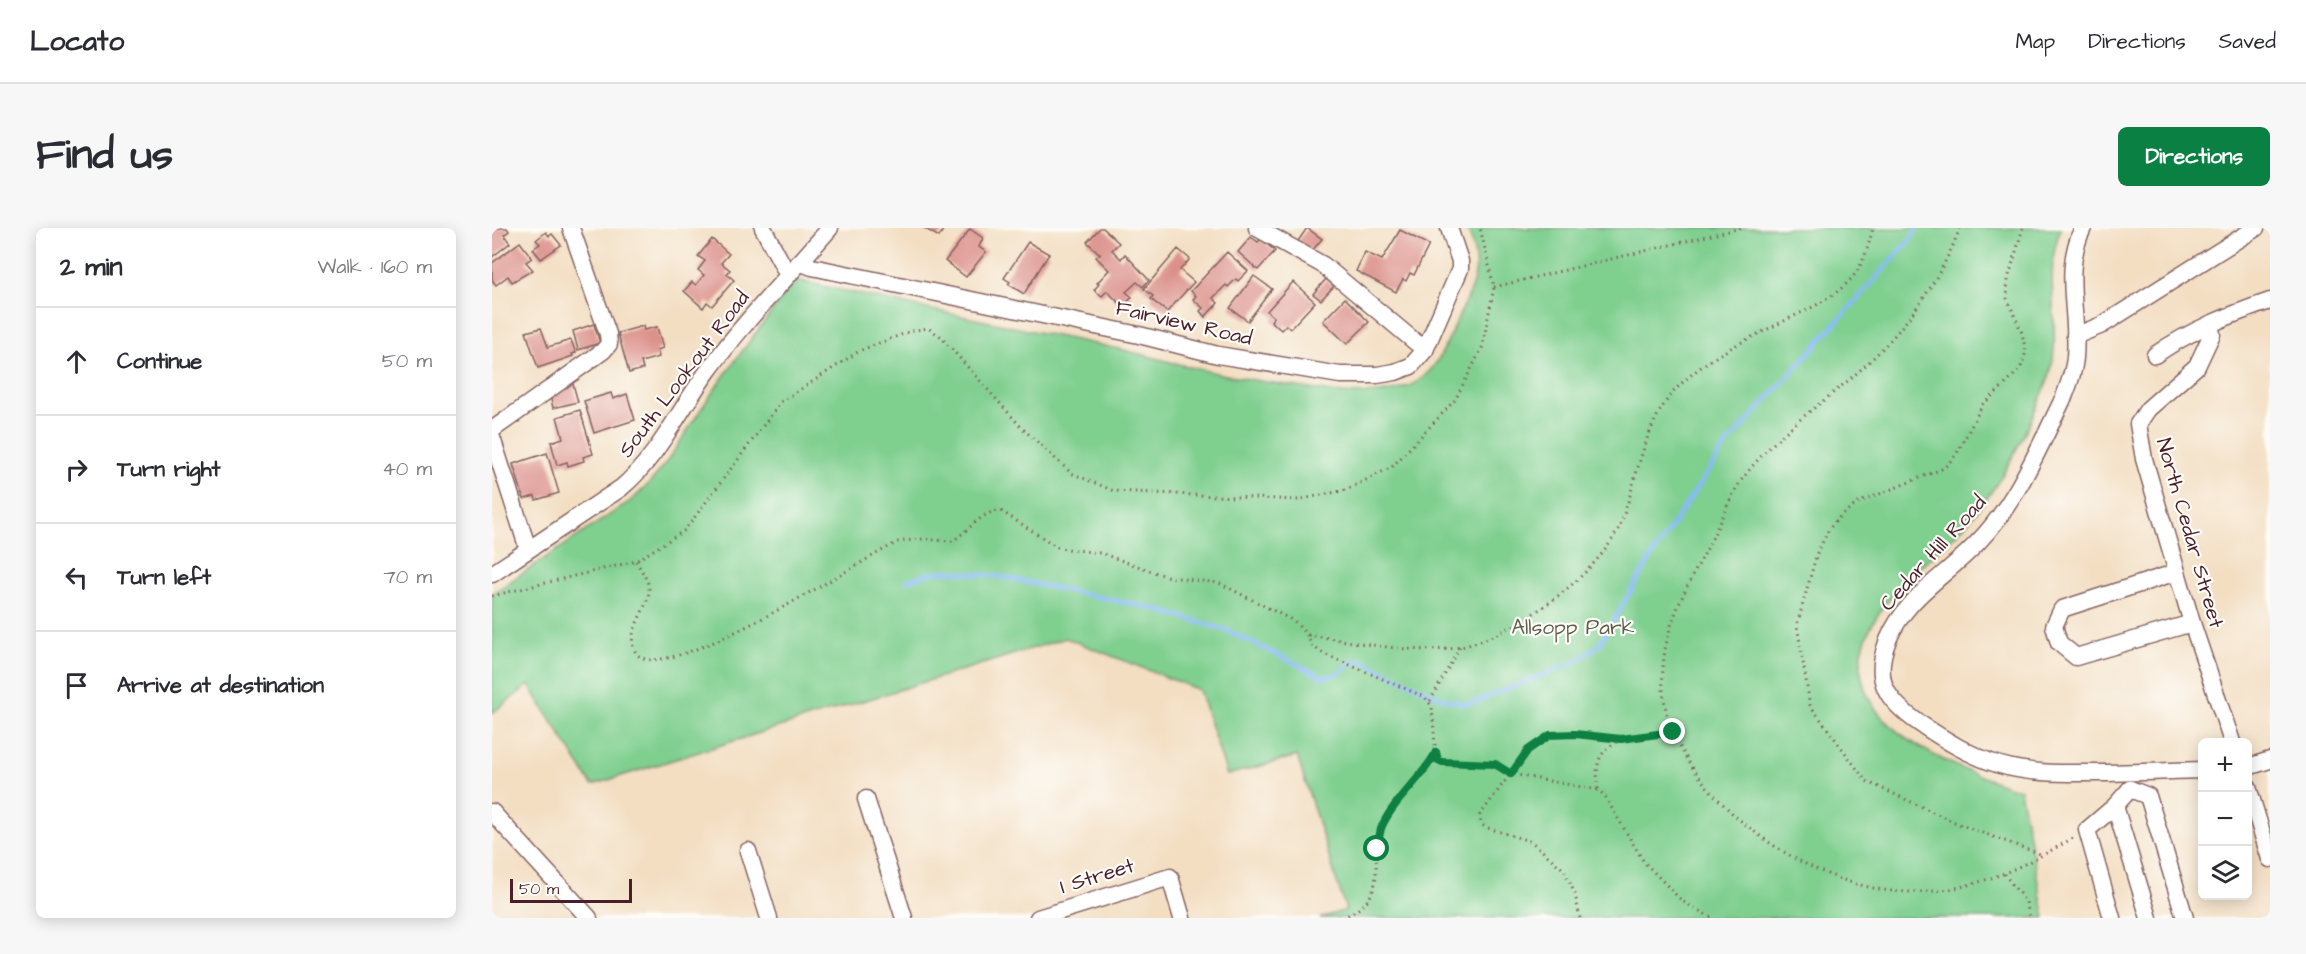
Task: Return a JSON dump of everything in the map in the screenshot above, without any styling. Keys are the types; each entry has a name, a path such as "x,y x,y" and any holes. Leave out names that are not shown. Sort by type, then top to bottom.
{"street":[{"path":"492,430 603,351 609,344 608,334 571,228"},
{"path":"763,228 793,268"},
{"name":"South Lookout Road","path":"492,574 621,488 637,474 651,459 683,406 710,369 793,268 830,228"},
{"path":"1257,228 1323,265 1425,350"},
{"name":"Fairview Road","path":"793,268 812,267 1139,335 1218,356 1340,375 1395,372 1411,366 1425,350 1460,269 1460,261 1449,228"},
{"name":"Cedar Hill Road","path":"2083,228 2075,247 2072,268 2075,356 2069,383 2025,477 1999,516 1979,542 1935,580 1898,622 1888,640 1882,661 1882,679 1887,692 1898,707 1947,742 1998,764 2024,771 2044,773 2198,770"},
{"path":"2075,336 2102,324 2256,228"},
{"path":"2156,355 2176,340 2231,314 2270,301"},
{"name":"North Cedar Street","path":"2210,324 2212,334 2197,366 2148,409 2138,424 2144,459 2192,623 2231,738"},
{"path":"492,438 528,549"},
{"path":"2177,572 2062,609 2054,626 2059,643 2076,657 2192,623"},
{"path":"2252,765 2270,760"},
{"path":"2126,773 2130,789"},
{"path":"2112,918 2087,830 2115,807 2130,789"},
{"path":"2130,789 2148,796 2185,918"},
{"path":"2249,792 2270,859"},
{"path":"866,799 904,918"},
{"path":"2115,807 2149,918"},
{"path":"492,812 589,918"},
{"path":"748,851 769,918"},
{"name":"I Street","path":"1043,917 1170,877 1182,918"}],"path":[{"path":"492,596 636,561 685,530 781,402 861,350 911,331 928,328 940,336 1022,428 1071,473 1114,491 1297,501 1346,490 1392,468 1455,400 1482,348 1494,287 1480,228"},
{"path":"1494,287 1741,228"},
{"path":"1307,635 1405,648 1460,647 1519,621 1555,600 1583,576 1604,552 1619,527 1653,423 1676,389 1712,358 1828,299 1851,280 1866,255 1873,228"},
{"path":"1960,228 1946,260 1931,285 1914,310 1877,354 1782,435 1753,466 1734,491 1722,520 1682,596 1663,655 1663,691 1673,732 1696,772 1722,801 1762,837 1798,861 1816,870 1860,885 1880,890 1916,892 1959,886 2003,874 2087,830"},
{"path":"2022,228 2008,279 2007,298 2022,333 2025,352 2021,367 1983,404 1956,455 1944,468 1860,502 1842,514 1829,529 1817,553 1797,624 1810,705 1866,781 1961,825 2043,855"},
{"path":"636,561 649,586 649,592 633,640 635,651 645,660 654,661 690,653 758,621 898,542 919,539 952,541 988,513 996,511 1001,511 1059,548 1100,553 1169,577 1219,583 1294,621 1317,651 1430,700 1438,760 1495,764 1511,774 1598,790 1604,795 1644,862 1682,901 1712,918"},
{"path":"1430,700 1460,647"},
{"path":"1580,918 1575,894 1564,870 1532,842 1485,827 1481,824 1482,811 1528,750 1550,735 1575,734 1621,739 1673,732"},
{"path":"1598,790 1597,767 1600,757 1606,749 1621,739"},
{"path":"1342,918 1365,905 1373,895 1382,827 1398,801 1418,779 1436,752"},
{"path":"2003,874 2026,902 2030,918"}],"green space":[{"name":"Allsopp Park","path":"1467,228 2061,228 2052,268 2054,349 2045,388 2014,454 1985,501 1954,537 1910,576 1890,598 1867,636 1861,670 1870,699 1889,724 1917,746 1951,764 2020,790 2045,918 1320,918 1346,910 1297,756 1227,775 1199,690 1066,638 592,785 529,685 492,713 492,594 630,501 653,479 729,369 796,280 1124,350 1232,376 1351,394 1382,393 1419,381 1434,366 1445,348 1469,294 1475,274 1475,254"}],"building":[{"path":"492,228 507,228 509,231 504,235 510,243 492,257"},
{"path":"924,228 944,228 939,237"},
{"path":"1100,228 1103,228 1119,243 1112,250 1121,259 1125,254 1149,280 1143,287 1137,282 1126,292 1132,297 1123,307 1107,291 1102,296 1094,290 1109,270 1096,257 1100,254 1087,242"},
{"path":"1307,228 1322,239 1312,251 1298,241"},
{"path":"970,229 983,238 979,247 986,252 966,277 945,261"},
{"path":"1400,230 1429,245 1414,275 1410,273 1406,281 1403,279 1396,292 1356,271 1365,252 1382,260"},
{"path":"546,232 549,236 552,234 561,245 541,259 533,249 540,244 536,240"},
{"path":"1251,237 1258,242 1261,239 1275,251 1258,270 1238,252"},
{"path":"712,239 729,254 721,263 730,270 727,274 734,280 712,306 707,302 703,308 684,291 692,282 696,285 704,275 698,270 705,261 698,256"},
{"path":"520,242 532,258 526,262 533,270 512,282 508,276 496,285 492,280 492,263"},
{"path":"1028,242 1049,254 1024,294 1008,284 1010,282 1004,278"},
{"path":"1178,249 1190,259 1180,270 1194,282 1167,312 1151,299 1153,296 1144,289"},
{"path":"1227,252 1248,271 1238,281 1236,279 1228,287 1226,285 1213,298 1218,303 1205,317 1200,311 1203,308 1193,299 1196,296 1191,291"},
{"path":"1254,276 1272,289 1248,321 1230,308"},
{"path":"1326,279 1334,286 1321,300 1313,294"},
{"path":"1293,282 1315,302 1290,329 1286,325 1281,330 1271,321 1274,317 1267,311"},
{"path":"1345,298 1369,322 1347,344 1323,321"},
{"path":"594,324 600,343 578,350 573,331"},
{"path":"643,326 644,330 657,327 663,348 657,350 659,357 641,362 643,369 629,373 618,333"},
{"path":"541,328 548,347 571,340 576,353 538,368 526,332"},
{"path":"573,384 578,402 553,408 550,395 555,390"},
{"path":"611,393 613,399 627,394 635,420 594,433 584,401"},
{"path":"580,410 593,454 583,457 584,461 568,466 567,462 557,465 551,442 563,438 557,417"},
{"path":"547,453 559,493 536,500 535,496 524,499 513,464"}],"waterway":[{"path":"906,581 927,574 947,571 1002,577 1151,608 1226,630 1323,677 1336,674 1351,664 1362,661 1444,699 1466,704 1472,703 1575,662 1599,645 1648,562 1723,449 1911,239 1917,228"}],"route":[{"path":"1377,849 1382,827 1398,801 1418,779 1436,752 1438,760 1442,762 1495,764 1511,774 1528,750 1550,735 1562,733 1621,739 1673,732"}]}
